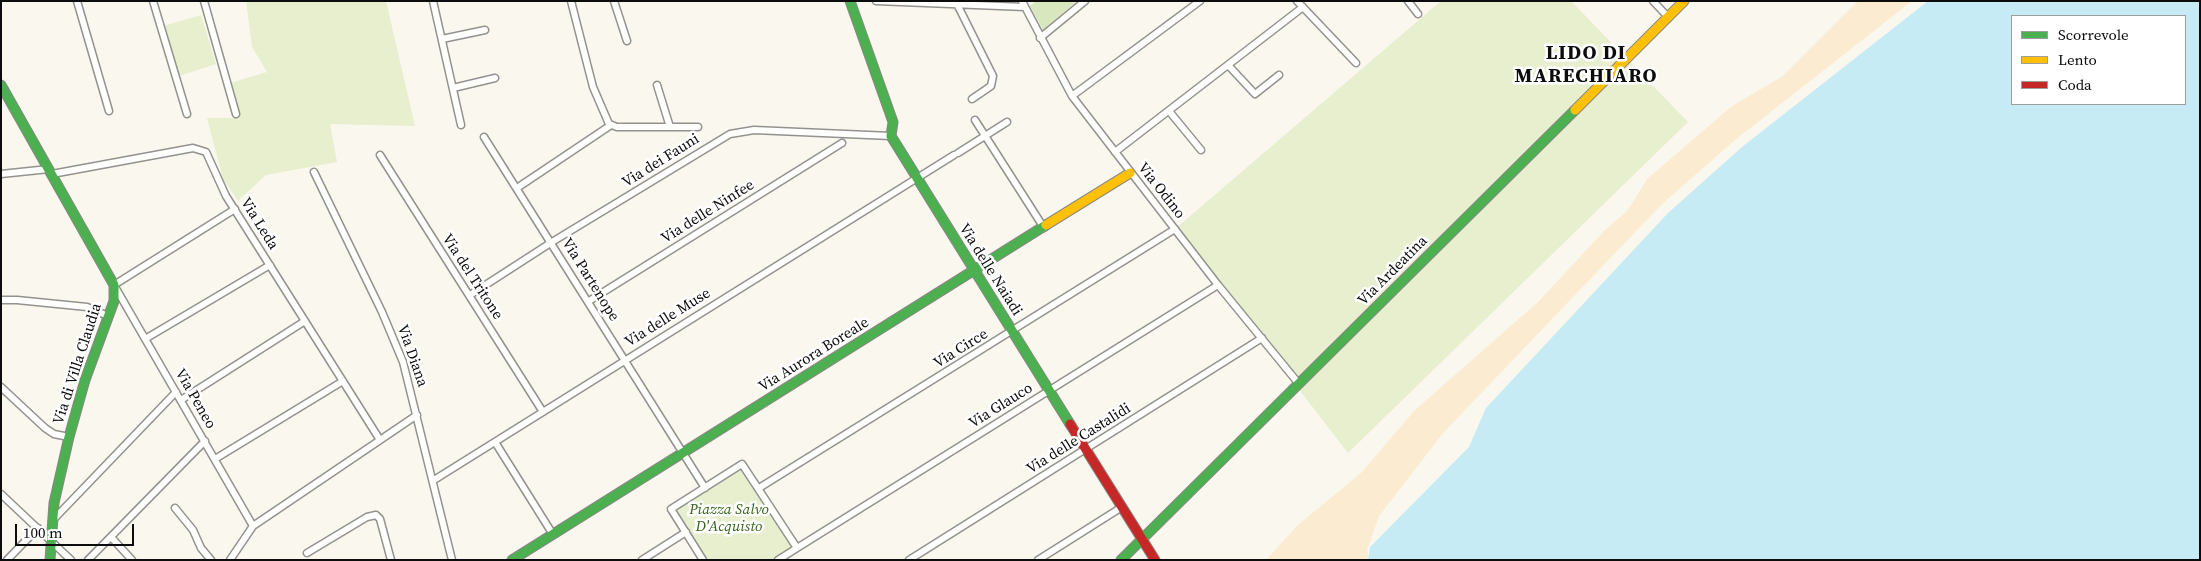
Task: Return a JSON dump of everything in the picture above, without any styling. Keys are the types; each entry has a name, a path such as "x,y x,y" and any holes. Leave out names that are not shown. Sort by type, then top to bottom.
{"street":[{"path":"77,1 109,111"},
{"path":"153,1 187,114"},
{"path":"204,1 236,114"},
{"path":"433,1 461,126"},
{"path":"571,1 593,87 610,125"},
{"path":"614,1 627,41"},
{"name":"Via delle Naiadi","path":"850,1 892,122 893,130 891,136 916,179 976,271 1155,560"},
{"path":"876,1 1024,4"},
{"path":"1040,38 1084,1"},
{"path":"1297,1 1356,63"},
{"path":"1408,1 1418,14"},
{"path":"1653,1 1668,17"},
{"name":"Via Ardeatina","path":"1121,560 1684,1"},
{"path":"1072,96 1198,2"},
{"path":"957,4 993,77 991,86 972,99"},
{"name":"Via Odino","path":"1024,4 1040,38 1072,96 1218,286 1300,384"},
{"path":"1115,152 1303,7"},
{"path":"442,40 485,30"},
{"path":"1228,65 1255,94 1279,75"},
{"path":"453,88 495,78"},
{"path":"1,85 114,285 235,209"},
{"path":"657,85 670,127"},
{"path":"1169,111 1201,150"},
{"path":"976,120 1044,228"},
{"name":"Via delle Muse","path":"434,480 624,359 1007,122"},
{"path":"517,188 610,125 698,127"},
{"name":"Via dei Fauni","path":"470,295 552,242 723,137 754,130 891,136"},
{"name":"Via Partenope","path":"484,137 552,242 705,488"},
{"name":"Via delle Ninfee","path":"589,301 842,143"},
{"name":"Via Leda","path":"50,171 200,149 208,156 218,182 380,440"},
{"name":"Via del Tritone","path":"380,156 543,412"},
{"path":"1,174 50,171"},
{"name":"Via Diana","path":"314,172 394,338 407,372 452,560"},
{"name":"Via Aurora Boreale","path":"512,560 552,533 976,271 1130,173"},
{"name":"Via Circe","path":"759,488 1175,229"},
{"path":"145,339 270,265"},
{"name":"Via di Villa Claudia","path":"50,560 52,521 69,438 85,380 114,298 114,285"},
{"name":"Via Peneo","path":"114,285 253,526"},
{"name":"Via Glauco","path":"797,548 1218,286"},
{"path":"1,308 4,300 87,308 108,316"},
{"path":"181,400 305,321"},
{"name":"Via delle Castalidi","path":"909,560 1262,338"},
{"path":"215,459 343,380"},
{"path":"1,387 45,428 54,434 69,438"},
{"path":"52,521 176,392"},
{"path":"230,560 253,526 417,415"},
{"path":"88,560 204,441"},
{"path":"495,442 552,533"},
{"path":"703,560 671,509 742,464 797,548 778,560"},
{"path":"1,494 71,560"},
{"path":"174,508 193,530 201,548 211,560"},
{"path":"1038,560 1122,508"},
{"path":"307,553 367,517 376,515 380,519 391,560"},
{"path":"7,560 38,528"},
{"path":"642,560 686,532"},
{"path":"111,537 132,560"}],"green space":[{"path":"246,1 386,1 415,126 330,124 337,162 266,175 238,201 223,179 207,118 239,118 230,83 267,72 252,47"},
{"path":"1036,1 1077,1 1043,30 1030,6"},
{"path":"1441,1 1571,1 1688,122 1348,453 1175,229"},
{"path":"201,15 216,64 179,76 163,26"},
{"name":"Piazza Salvo D'Acquisto","path":"742,464 797,548 778,560 703,560 671,509"}],"sand":[{"path":"1858,1 1912,1 1735,140 1661,205 1444,432 1379,516 1367,550 1369,560 1266,560 1298,525 1362,472 1414,411 1539,301 1604,231 1628,210 1647,179 1732,106 1783,76"}],"water":[{"path":"1928,1 2200,1 2200,560 1368,560 1370,547 1469,447 1486,408 1668,213 1742,147"}],"traffic: fast":[{"path":"850,1 893,122 891,136 1070,424"},
{"path":"1,85 114,285 114,301 85,380 69,437 54,503 50,560"},
{"path":"1121,560 1575,110"},
{"path":"512,560 1046,225"}],"traffic: slow":[{"path":"1575,110 1684,1"},
{"path":"1046,225 1130,173"}],"traffic: jam":[{"path":"1070,424 1155,560"}],"district":[{"name":"LIDO DI MARECHIARO","path":"1586,66"}]}
